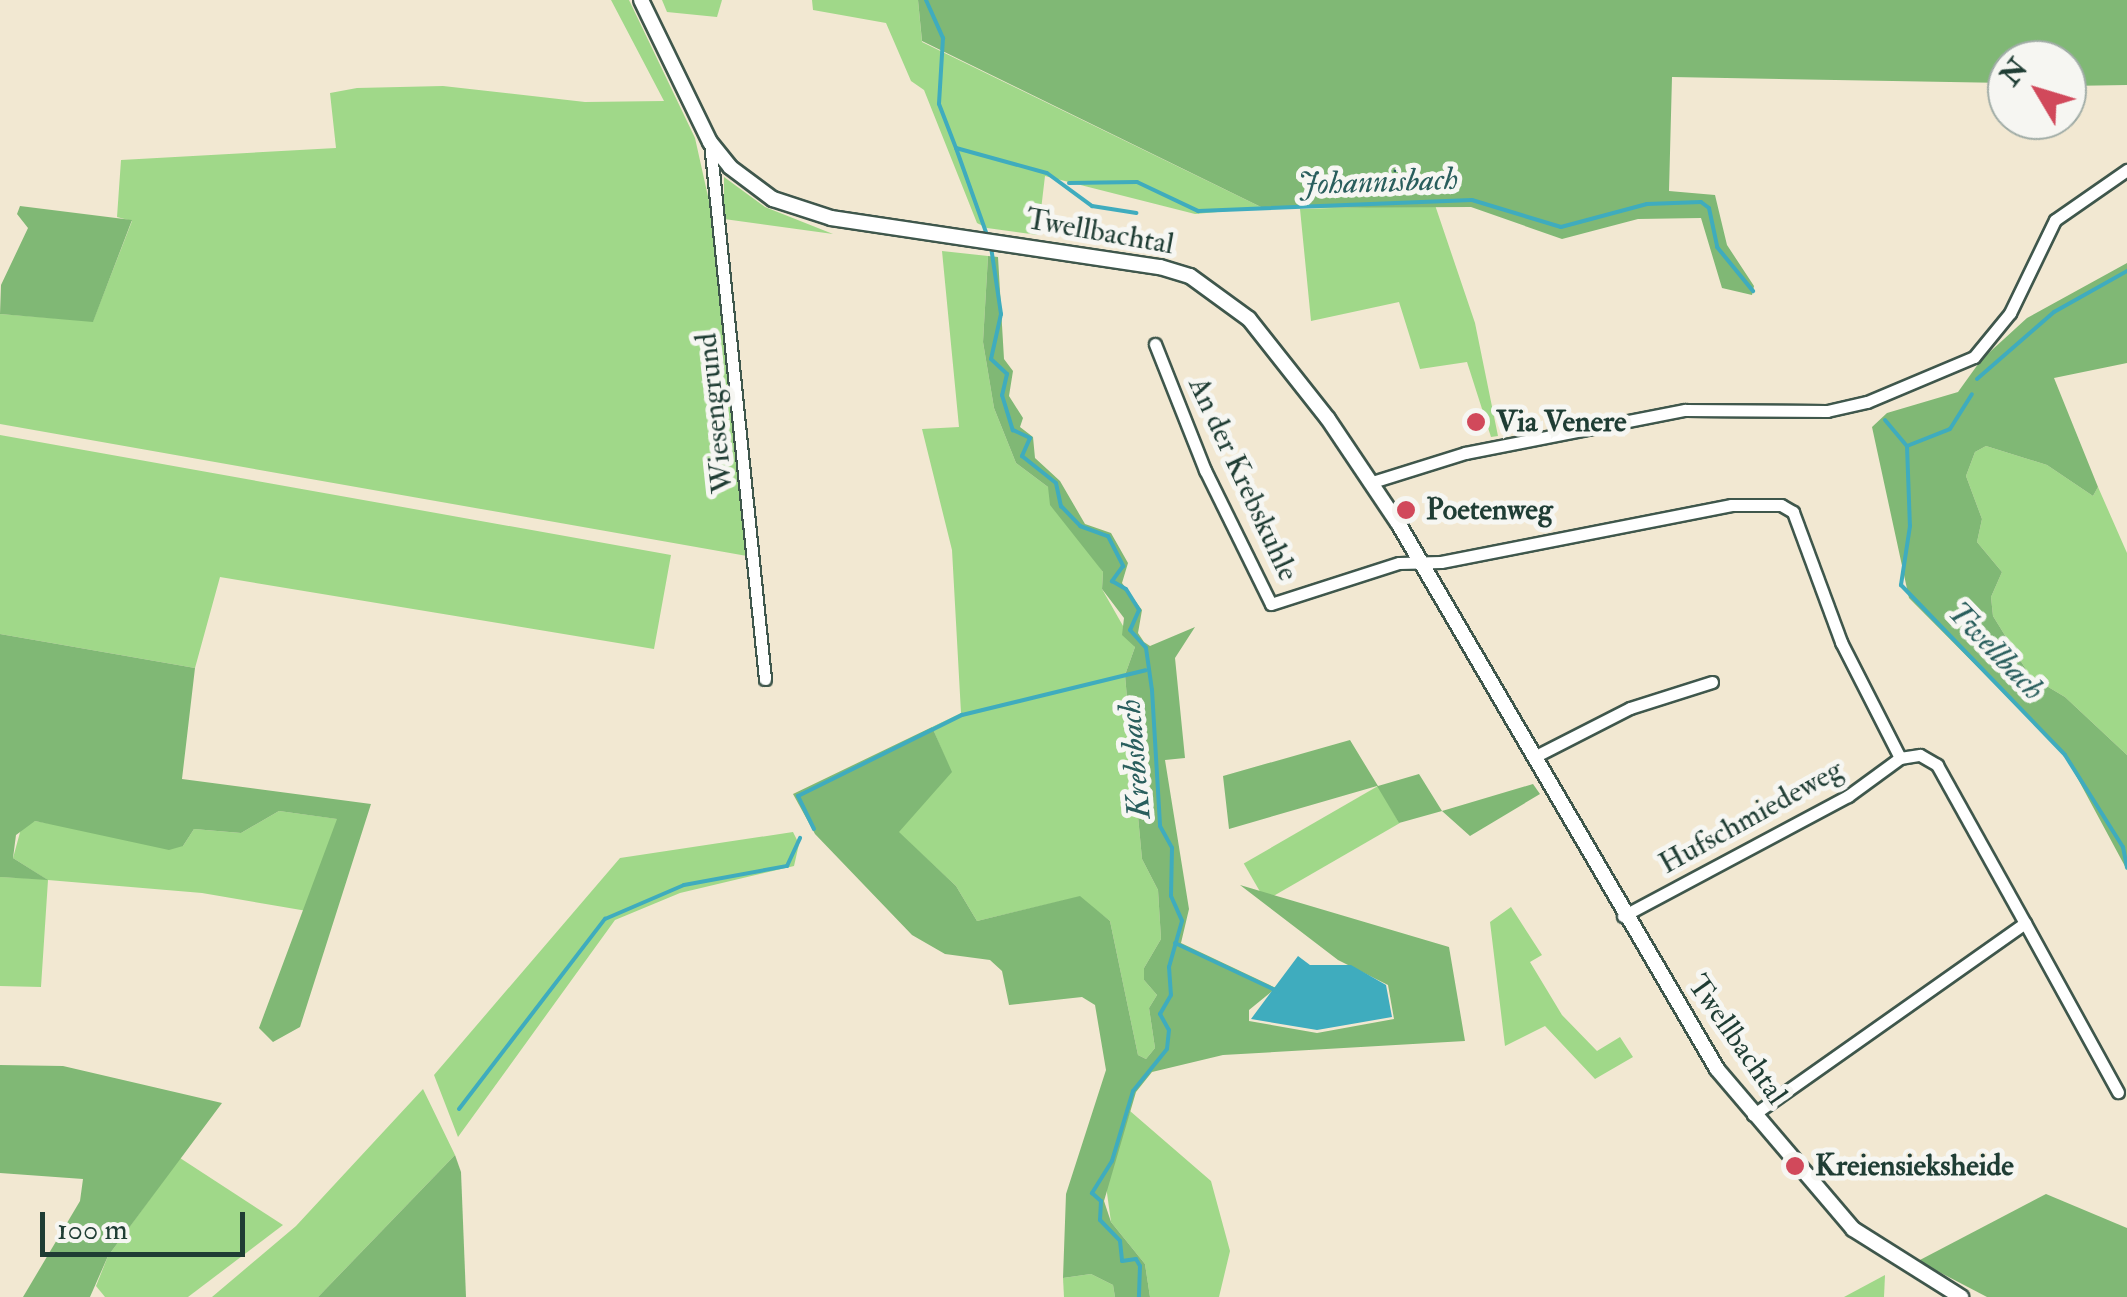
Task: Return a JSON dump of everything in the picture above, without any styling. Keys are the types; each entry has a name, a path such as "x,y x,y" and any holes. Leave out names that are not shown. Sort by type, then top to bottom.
{"street":[{"name":"Twellbachtal","path":"641,0 710,142 750,185 800,211 1160,267 1220,294 1273,346 1372,482 1702,1045 1753,1115 1853,1230 1961,1297"},
{"name":"Wiesengrund","path":"710,142 765,679"},
{"path":"1372,482 1465,453 1686,410 1827,411 1867,402 1974,356 2010,313 2054,220 2127,170"},
{"name":"An der Krebskuhle","path":"1155,344 1206,470 1271,604 1420,562"},
{"path":"1420,562 1731,505 1781,505 1802,526 1841,642 1900,758 1920,755 1936,765 2118,1092"},
{"path":"1534,757 1617,714 1712,682"},
{"name":"Hufschmiedeweg","path":"1624,916 1848,796 1900,758"},
{"path":"1753,1115 2025,923"}],"green space":[{"path":"611,0 629,0 695,138 711,210 747,556 0,424 0,314 93,321 132,221 117,217 121,160 336,148 330,93 357,88 443,86 585,102 664,101"},
{"path":"662,0 722,0 717,17 667,12"},
{"path":"812,0 918,0 922,42 1263,208 1195,214 1045,176 1038,235 987,228 977,223 924,90 911,81 886,23 813,10"},
{"path":"918,0 2127,0 2127,85 2087,86 2087,40 1987,40 1987,83 1672,77 1669,191 1715,195 1727,245 1754,286 1752,295 1722,288 1701,218 1638,219 1562,239 1471,207 1263,208 922,41"},
{"path":"724,177 765,207 833,234 724,219"},
{"path":"1435,205 1475,323 1498,436 1491,437 1467,362 1420,369 1399,302 1311,321 1300,209"},
{"path":"20,206 132,220 93,322 0,314 1,285 28,228 17,214"},
{"path":"942,251 988,256 983,342 994,408 1016,463 1048,487 1103,572 1102,589 1135,647 1125,675 1127,698 1142,859 1158,890 1161,939 1144,968 1144,980 1157,995 1149,1008 1155,1048 1146,1059 1138,1055 1110,921 1079,897 977,921 956,886 898,832 951,772 932,727 961,713 952,550 922,429 959,427"},
{"path":"988,256 998,257 1004,359 1013,371 1009,396 1023,418 1020,427 1033,437 1035,458 1060,481 1085,524 1111,533 1128,563 1122,583 1142,610 1138,633 1144,642 1150,646 1195,627 1175,658 1185,758 1165,760 1189,909 1181,943 1276,988 1249,1010 1249,1021 1317,1033 1394,1019 1388,985 1338,960 1240,885 1449,947 1465,1041 1223,1055 1152,1072 1136,1092 1104,1201 1111,1222 1145,1264 1150,1297 1115,1297 1113,1285 1091,1274 1063,1278 1066,1194 1106,1070 1095,1005 1082,997 1009,1005 1002,971 990,960 945,954 912,935 815,834 793,794 932,727 952,772 899,832 956,886 977,921 1080,896 1110,921 1138,1055 1146,1059 1155,1048 1149,1008 1157,995 1144,980 1144,968 1161,939 1158,890 1142,859 1127,698 1125,675 1135,647 1122,635 1124,618 1102,589 1103,572 1050,505 1048,487 1016,463 994,408 983,342"},
{"path":"2127,263 2127,363 2054,378 2098,487 2093,496 2047,465 1986,446 1975,452 1966,476 1982,519 1977,542 2002,572 1991,597 1993,616 2030,676 2065,697 2127,755 2127,870 2065,755 1909,598 1872,427 1887,413 1958,392 1981,360 2027,318"},
{"path":"0,435 671,555 654,649 220,577 195,668 0,634"},
{"path":"1986,446 2047,465 2093,496 2098,487 2127,553 2127,755 2065,697 2030,676 1993,616 1991,597 2002,572 1977,542 1982,519 1966,476 1975,452"},
{"path":"0,634 195,668 182,779 371,804 300,1027 273,1042 259,1028 337,819 279,811 241,833 194,829 183,846 169,850 35,821 16,835 13,858 48,880 0,877"},
{"path":"1350,740 1378,786 1419,774 1442,811 1399,823 1377,786 1229,829 1223,776"},
{"path":"1533,784 1540,794 1470,836 1442,811"},
{"path":"1378,786 1400,823 1265,901 1244,864"},
{"path":"279,811 338,819 307,911 202,893 48,880 41,987 0,986 0,877 46,879 13,858 22,825 35,821 183,846 194,829 241,833"},
{"path":"793,832 799,844 794,866 680,893 615,920 458,1137 434,1075 620,858"},
{"path":"1511,907 1542,955 1530,962 1562,1015 1597,1051 1620,1037 1633,1057 1595,1079 1545,1026 1505,1046 1490,922"},
{"path":"0,1065 63,1066 222,1103 108,1256 90,1297 23,1297 80,1201 83,1179 0,1173"},
{"path":"423,1089 455,1155 318,1297 212,1297 296,1226"},
{"path":"1130,1111 1211,1181 1230,1251 1219,1297 1150,1297 1145,1264 1111,1222 1106,1186"},
{"path":"455,1155 461,1172 466,1297 318,1297"},
{"path":"180,1158 283,1225 188,1297 105,1297 96,1286 108,1256"},
{"path":"2046,1194 2127,1228 2127,1297 1987,1297 1918,1261"},
{"path":"1091,1274 1113,1285 1115,1297 1064,1297 1063,1278"},
{"path":"1885,1275 1884,1297 1844,1297"}],"water":[{"path":"1298,956 1310,965 1351,965 1386,985 1392,1017 1317,1030 1251,1019"}],"waterway":[{"name":"Johannisbach","path":"926,0 943,38 939,104 956,148 1047,173 1092,206 1136,213"},
{"path":"956,148 988,238"},
{"name":"Johannisbach","path":"1069,183 1137,182 1198,211 1472,200 1561,227 1647,204 1701,202 1709,208 1717,247 1753,291"},
{"name":"Krebsbach","path":"991,247 1001,314 991,359 1007,374 1002,395 1013,430 1030,438 1022,456 1056,483 1061,506 1080,526 1108,536 1123,566 1112,581 1126,589 1139,610 1130,630 1146,648 1152,690 1160,826 1172,848 1171,896 1182,921 1169,967 1171,995 1160,1014 1169,1030 1167,1049 1133,1091 1112,1161 1092,1193 1101,1201 1100,1220 1120,1241 1122,1261 1136,1259 1140,1266 1139,1297"},
{"name":"Johannisbach","path":"1977,379 2054,312 2127,271"},
{"name":"Johannisbach","path":"1907,446 1950,429 1972,394"},
{"name":"Johannisbach","path":"1885,420 1907,446"},
{"name":"Twellbach","path":"1907,446 1910,526 1901,585 2065,755 2123,847 2127,868"},
{"path":"814,829 798,796 962,715 1146,670"},
{"path":"459,1109 605,919 684,885 787,866 800,838"},
{"path":"1175,943 1277,991"}],"place":[{"name":"Via Venere","path":"1476,422"},
{"name":"Poetenweg","path":"1406,510"},
{"name":"Kreiensieksheide","path":"1795,1166"}]}
